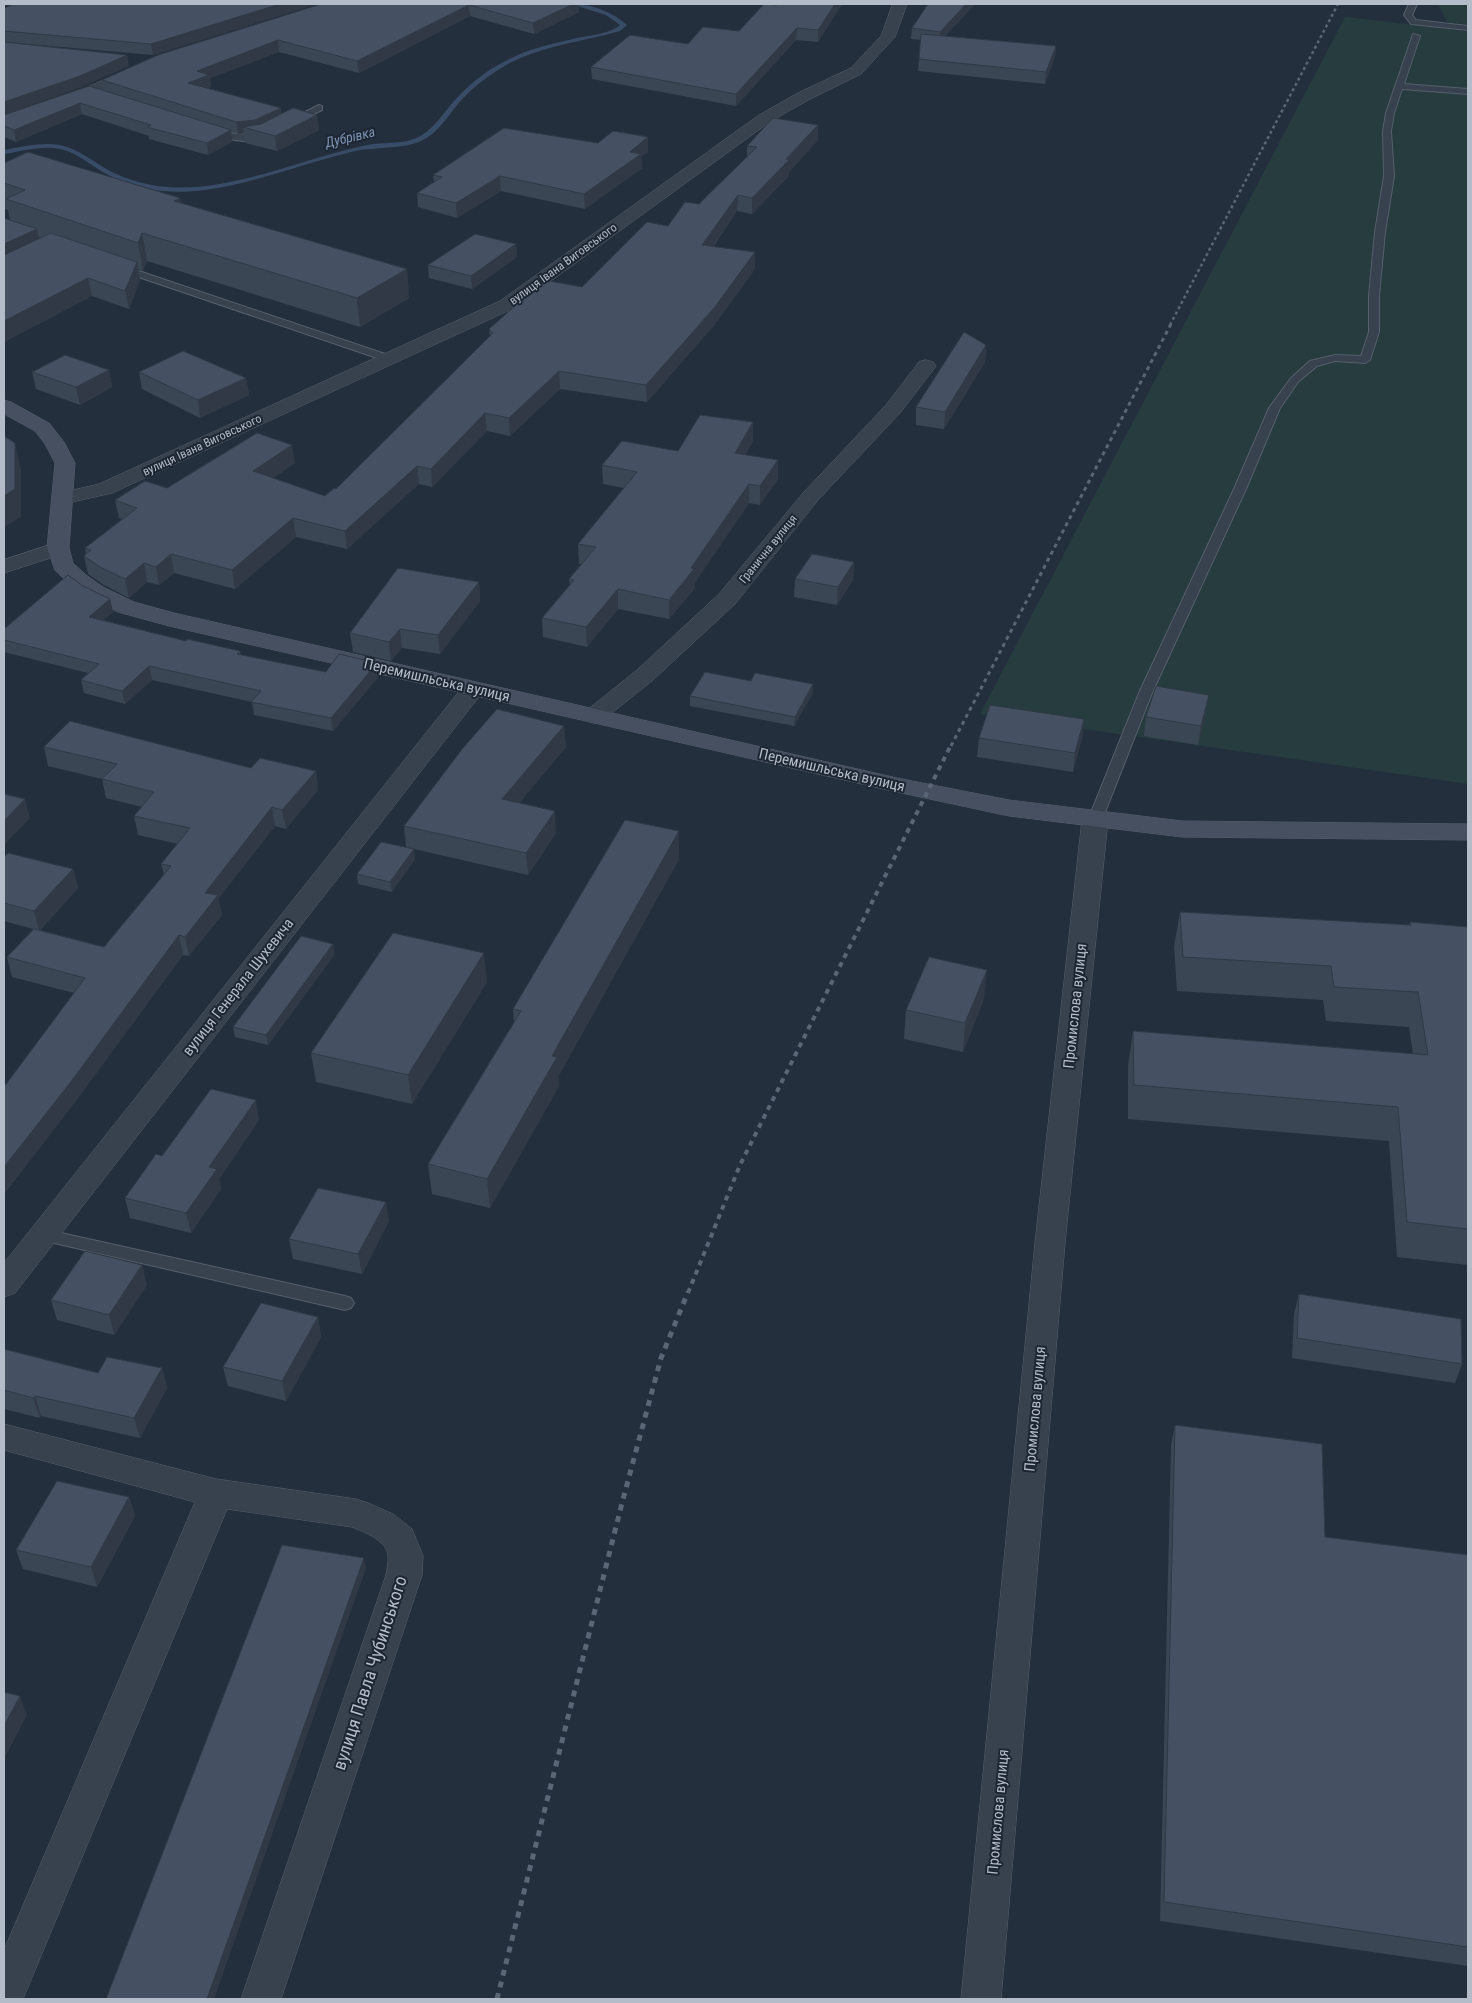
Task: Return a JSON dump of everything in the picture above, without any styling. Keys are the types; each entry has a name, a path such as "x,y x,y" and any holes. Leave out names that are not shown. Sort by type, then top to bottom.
{"main road":[{"name":"Перемишльська вулиця","path":"4,406 42,427 54,442 65,462 64,498 59,524 58,548 63,565 78,580 95,592 126,607 169,619 473,689 897,785 1009,808 1095,820 1182,829 1468,832"}],"street":[{"name":"вулиця Івана Виговського","path":"64,498 106,489 506,305 765,118 804,96 856,71 888,37 900,4"},
{"path":"4,122 88,92 145,64 126,60"},
{"name":"Гранична вулиця","path":"594,716 645,675 727,599 811,496 893,409 926,366"},
{"path":"4,567 58,548"},
{"name":"вулиця Генерала Шухевича","path":"4,1286 473,689"},
{"name":"Промислова вулиця","path":"981,1999 1050,1243 1095,820"},
{"name":"вулиця Павла Чубинського","path":"4,1438 216,1493 356,1513 381,1524 400,1539 406,1556 404,1575 261,1999"},
{"path":"4,1997 216,1493"}],"lane":[{"path":"1413,4 1408,15 1414,22 1468,28"},
{"path":"1095,820 1153,676 1246,477 1277,404 1290,384 1307,367 1319,360 1334,358 1365,360 1374,332 1374,296 1380,232 1389,176 1387,131 1390,113 1416,36"},
{"path":"1399,86 1468,92"},
{"path":"88,92 105,98"},
{"path":"203,129 238,139 259,136 319,108"},
{"path":"111,264 390,358"},
{"path":"43,1235 345,1303"}],"green space":[{"path":"1438,4 1468,4 1468,25 1447,22"},
{"path":"1345,17 1468,31 1468,784 980,714"}],"building":[{"path":"14,4 280,4 151,44 4,31 4,8"},
{"path":"321,4 573,4 533,23 469,5 357,61 278,40 197,71 209,75 188,83 281,108 255,120 236,122 102,80 158,55"},
{"path":"764,4 835,4 818,30 797,28 736,94 591,67 630,35 688,44 703,27 739,31"},
{"path":"928,4 966,4 940,32 912,28"},
{"path":"921,34 1056,46 1046,72 919,59"},
{"path":"4,42 127,55 80,76 4,102"},
{"path":"89,86 231,130 207,143 147,127 151,125 80,103 14,130 4,126 4,115"},
{"path":"293,108 317,115 275,136 243,127 261,124"},
{"path":"773,118 818,125 786,159 789,160 752,198 738,195 702,245 755,252 715,307 646,385 559,371 509,418 485,413 431,469 417,466 345,531 293,518 232,570 171,554 156,567 144,563 125,579 100,567 84,556 91,550 85,548 137,508 115,500 145,481 167,488 257,433 292,445 253,471 325,496 334,488 336,489 493,333 489,329 544,280 582,287 647,222 668,226 685,202 699,204 757,147 747,146"},
{"path":"504,128 598,143 613,131 648,137 630,152 641,154 584,194 500,176 456,203 417,193 442,177 433,175"},
{"path":"28,152 180,198 174,201 407,269 357,298 142,233 138,243 6,199 25,190 4,183 4,163"},
{"path":"4,218 37,229 4,244"},
{"path":"51,233 137,262 125,291 88,278 4,321 4,255"},
{"path":"475,234 516,244 471,276 428,265"},
{"path":"964,332 986,345 945,412 916,407"},
{"path":"183,351 246,378 198,400 139,372"},
{"path":"65,355 109,370 76,387 32,372"},
{"path":"700,415 753,422 735,453 778,460 760,486 749,484 691,568 694,569 669,600 618,589 586,627 542,618 574,580 569,579 596,547 578,544 637,472 602,465 622,441 678,451"},
{"path":"4,436 15,443 15,489 4,496"},
{"path":"812,554 854,562 838,587 795,579"},
{"path":"398,568 479,582 438,635 400,629 389,642 350,633"},
{"path":"68,575 83,586 110,599 89,617 186,641 187,639 240,651 237,654 326,672 339,654 377,663 331,718 251,702 261,691 149,666 122,691 81,680 99,664 4,640 4,629"},
{"path":"705,672 751,681 755,673 813,684 795,717 690,696"},
{"path":"1156,686 1209,695 1201,726 1146,717"},
{"path":"990,705 1084,719 1075,753 979,738"},
{"path":"497,709 564,726 502,799 555,811 526,853 404,826 463,748"},
{"path":"70,721 251,768 260,758 316,771 282,810 272,807 205,893 218,895 185,937 179,935 70,1083 4,1167 4,1087 85,978 7,957 34,929 104,947 171,866 161,864 190,828 134,816 154,792 102,779 117,764 44,747"},
{"path":"4,794 25,799 4,821"},
{"path":"625,820 679,831 552,1056 557,1057 487,1179 428,1164 521,1011 513,1009"},
{"path":"381,842 414,849 390,882 357,874"},
{"path":"8,853 73,869 34,911 4,903 4,857"},
{"path":"1180,912 1411,925 1410,922 1468,927 1468,1229 1407,1222 1398,1107 1134,1085 1133,1031 1428,1055 1418,992 1334,987 1331,966 1183,957"},
{"path":"393,933 484,953 408,1075 311,1053"},
{"path":"301,936 333,944 266,1035 233,1027"},
{"path":"929,957 987,970 965,1023 906,1010"},
{"path":"211,1089 256,1100 209,1167 217,1169 186,1213 125,1198 156,1154 162,1156"},
{"path":"318,1188 386,1202 358,1254 289,1239"},
{"path":"85,1251 142,1265 109,1315 51,1300"},
{"path":"1299,1294 1461,1319 1462,1364 1297,1338"},
{"path":"261,1303 318,1317 282,1381 223,1367"},
{"path":"4,1349 98,1373 107,1357 162,1368 134,1418 35,1396 33,1398 4,1390"},
{"path":"1175,1425 1322,1444 1325,1537 1468,1555 1468,1947 1164,1902"},
{"path":"57,1481 129,1497 91,1567 16,1550"},
{"path":"282,1545 364,1558 207,1999 106,1999"},
{"path":"4,1692 20,1696 4,1726"}],"waterway":[{"name":"Дубрівка","path":"4,152 39,146 60,147 78,154 107,172 130,182 155,188 181,190 227,184 370,146 410,143 428,134 468,90 504,63 519,56 552,46 618,30 624,25 608,14 574,4"}],"railway":[{"path":"1170,325 1338,4"},
{"path":"951,746 1171,324"},
{"path":"688,1293 740,1165 951,745"},
{"path":"497,1999 622,1503 661,1358 688,1292"}]}
